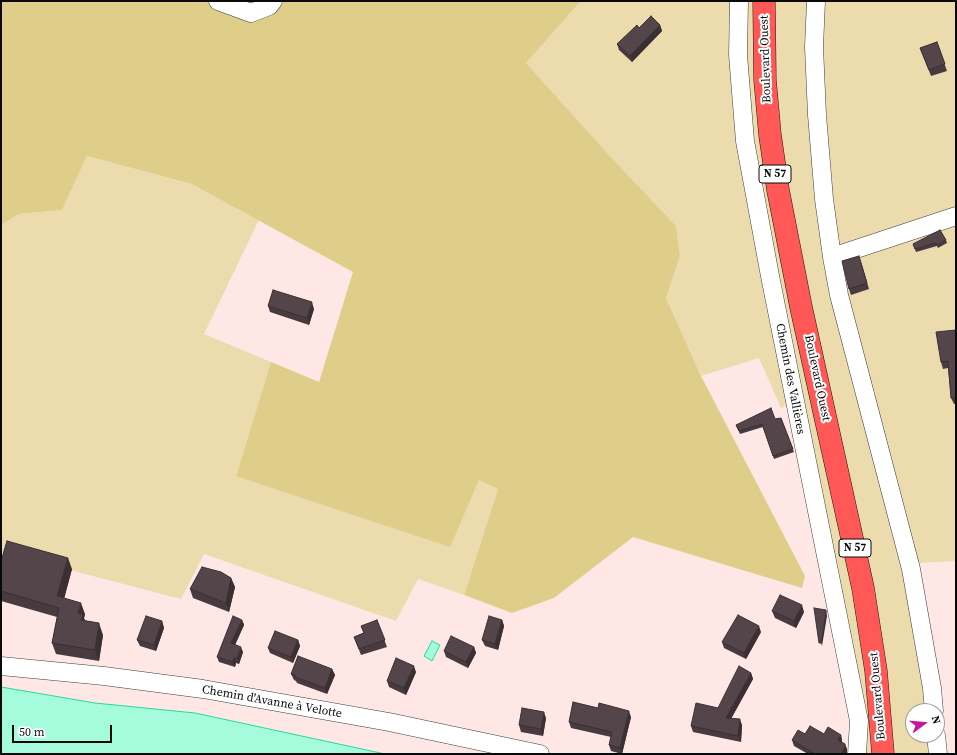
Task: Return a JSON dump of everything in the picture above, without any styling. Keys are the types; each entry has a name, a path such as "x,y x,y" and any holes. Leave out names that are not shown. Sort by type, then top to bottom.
{"main road":[{"name":"Boulevard Ouest","path":"764,1 766,86 777,183 796,284 864,594 879,690 883,754"}],"street":[{"path":"218,1 251,13 269,6 273,1"},
{"name":"Chemin des Vallières","path":"739,1 738,55 745,141 770,276 859,721 858,754"},
{"path":"816,1 814,47 817,115 824,199 832,257 839,295 911,569 933,703"},
{"path":"832,257 956,216"},
{"name":"Chemin d'Avanne à Velotte","path":"1,666 104,676 203,689 389,722 540,754"},
{"path":"937,743 938,754"}],"shaded area":[{"path":"1,1 581,1 526,63 609,155 676,226 680,256 666,298 701,376 805,576 802,588 633,537 554,598 512,613 464,595 498,489 479,480 450,547 236,476 271,362 319,382 353,272 192,184 87,156 62,210 19,214 1,225"},
{"path":"581,1 735,1 790,403 781,408 759,358 701,376 666,298 680,256 676,226 609,155 526,63"},
{"path":"745,1 755,1 867,661 875,754 862,754 749,131"},
{"path":"774,1 810,1 812,123 904,566 928,703 905,703 905,743 931,743 931,754 891,754 792,215 779,136 773,55"},
{"path":"821,1 956,1 956,561 918,563 837,251 824,121"},
{"path":"87,156 192,184 259,220 204,334 271,362 236,476 479,479 498,489 464,595 418,579 396,621 204,554 181,599 1,552 1,225 19,214 62,210"},
{"path":"432,641 440,645 432,661 424,656"},
{"path":"1,687 95,703 195,713 385,754 1,754"}],"building":[{"path":"651,16 660,25 630,56 617,44 637,25 639,28"},
{"path":"937,42 945,64 929,70 920,48"},
{"path":"940,230 946,240 937,245 936,243 915,249 913,244"},
{"path":"859,256 867,283 849,289 842,261"},
{"path":"273,290 312,302 307,318 268,306"},
{"path":"956,330 956,398 951,398 948,361 941,362 936,332"},
{"path":"771,408 775,419 781,418 793,449 773,456 762,424 739,431 736,425"},
{"path":"7,541 68,558 57,596 81,603 78,613 83,615 81,620 99,623 95,650 52,643 59,608 1,591 1,561"},
{"path":"202,567 221,572 231,578 226,603 190,589"},
{"path":"780,595 802,605 794,621 772,611"},
{"path":"814,608 826,610 821,643 819,643"},
{"path":"738,615 759,626 744,653 722,642"},
{"path":"146,616 162,621 154,645 137,640"},
{"path":"233,616 242,620 231,643 241,647 237,659 234,658 233,662 217,657"},
{"path":"489,616 502,620 495,644 482,640"},
{"path":"377,620 385,640 359,649 354,637 364,633 361,626"},
{"path":"275,631 298,640 291,657 268,648"},
{"path":"451,636 474,647 466,662 444,651"},
{"path":"298,656 332,669 325,688 295,677 295,675 291,674"},
{"path":"396,658 414,666 404,688 387,681"},
{"path":"739,666 751,673 726,718 740,719 738,736 691,726 696,703 718,708"},
{"path":"573,702 598,708 599,703 629,711 620,748 609,745 612,732 569,722"},
{"path":"522,708 544,712 541,729 519,725"},
{"path":"810,726 824,734 828,727 841,735 838,740 845,744 845,747 841,754 815,754 792,740 798,730 805,734"}]}
